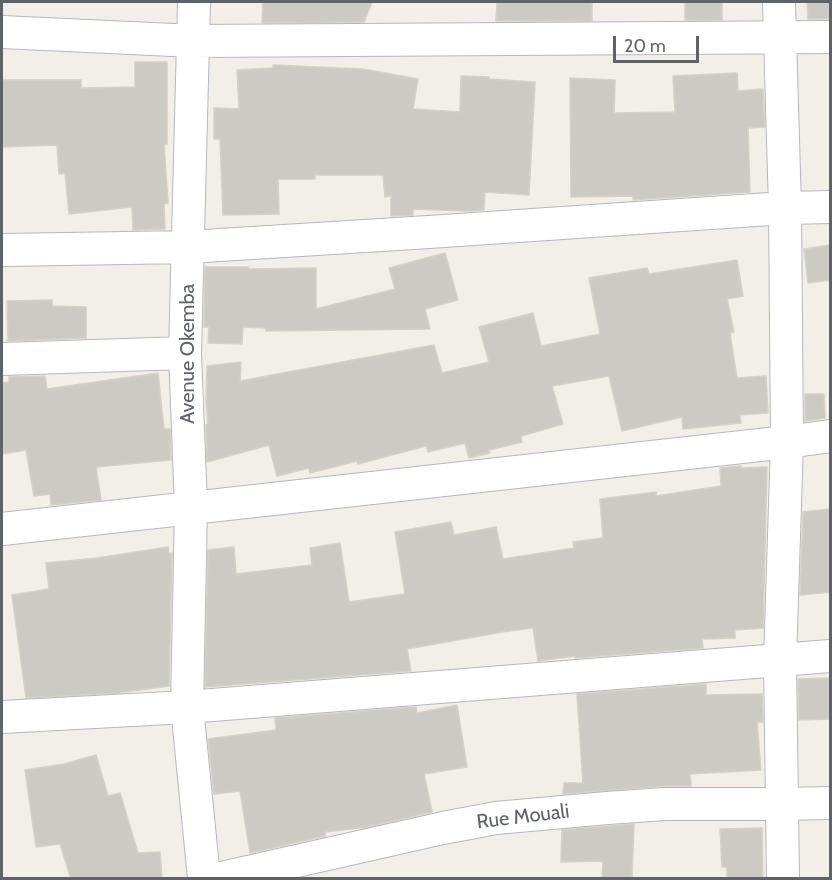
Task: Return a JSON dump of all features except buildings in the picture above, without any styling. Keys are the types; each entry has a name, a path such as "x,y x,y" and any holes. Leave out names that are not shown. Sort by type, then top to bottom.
{"street":[{"name":"Avenue Okemba","path":"194,2 185,353 191,507 187,707 204,879"},
{"path":"779,2 785,207 787,442 780,661 783,879"},
{"path":"2,32 194,41 831,37"},
{"path":"2,250 188,247 785,207 831,207"},
{"path":"2,359 185,353"},
{"path":"2,529 831,436"},
{"path":"2,717 187,707 831,656"},
{"name":"Rue Mouali","path":"221,879 496,818 665,804 831,802"}]}
